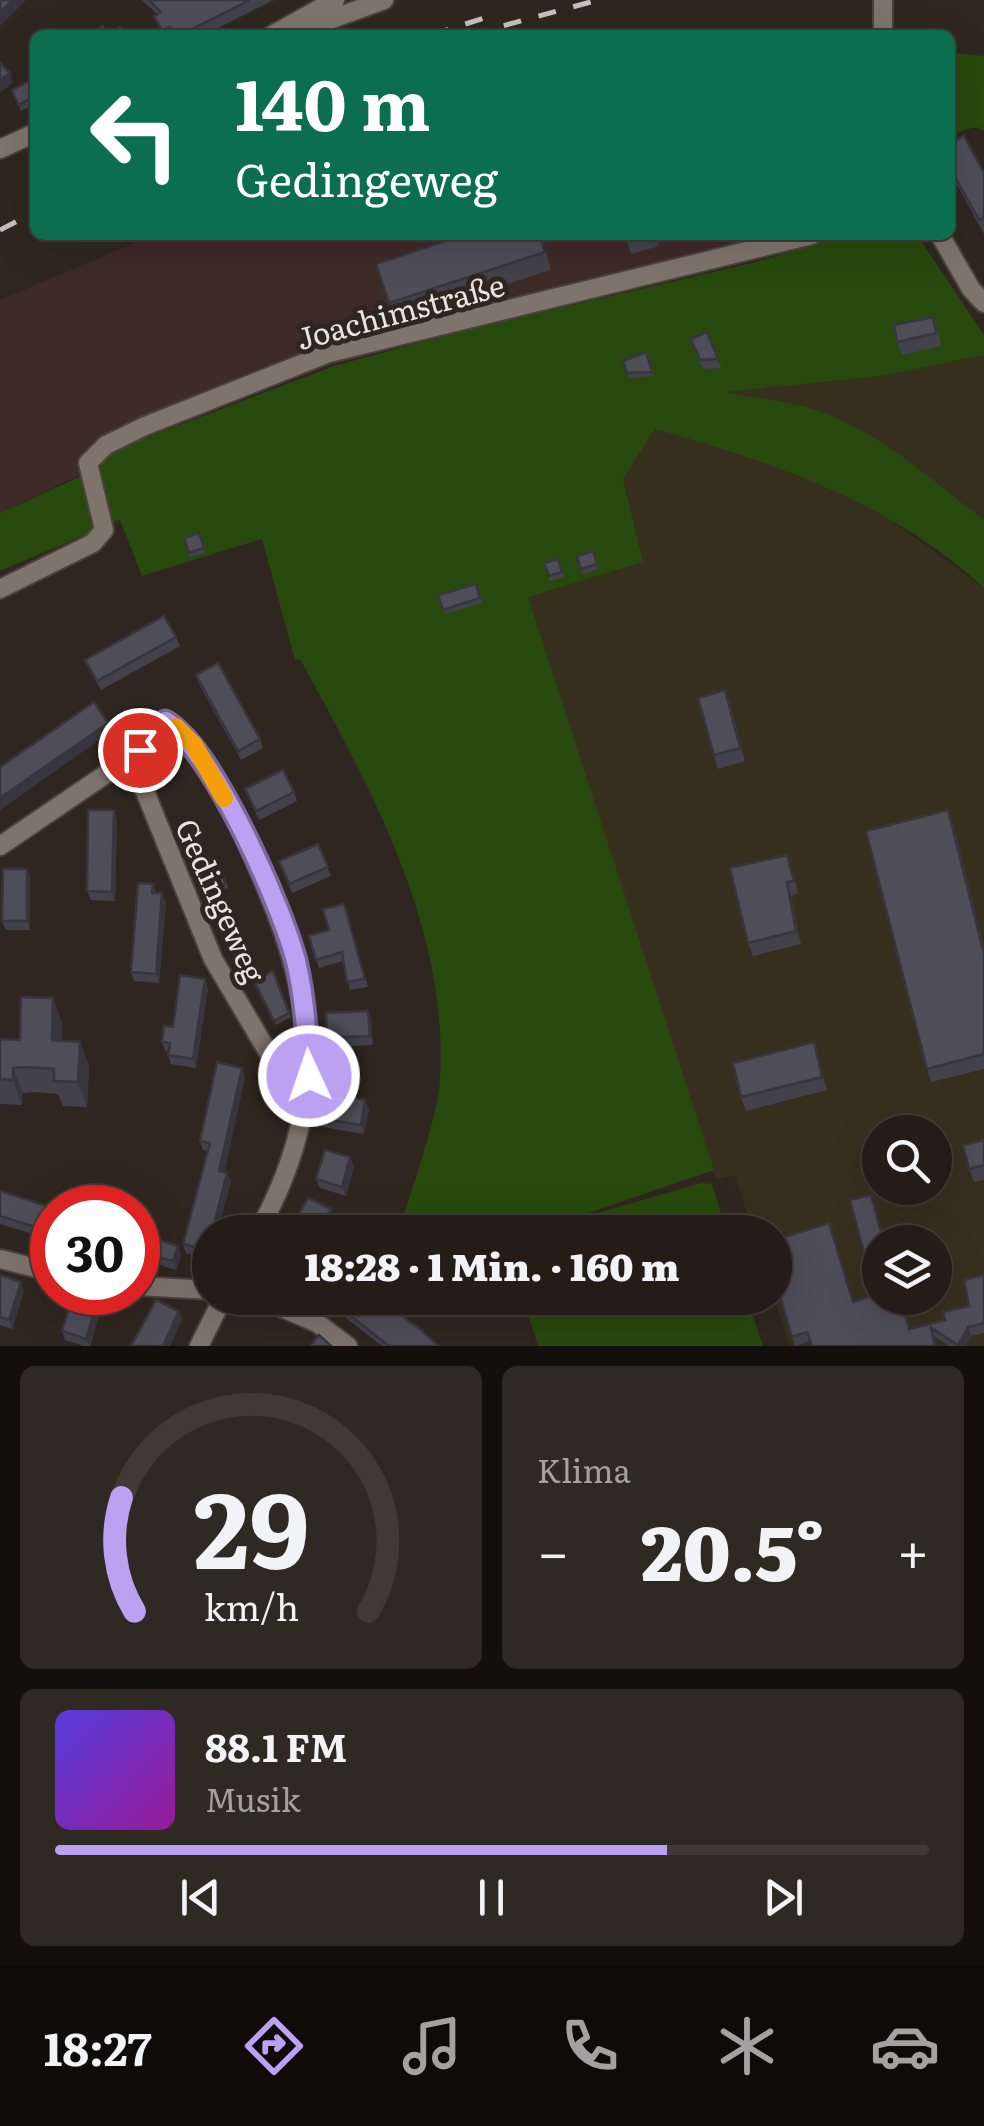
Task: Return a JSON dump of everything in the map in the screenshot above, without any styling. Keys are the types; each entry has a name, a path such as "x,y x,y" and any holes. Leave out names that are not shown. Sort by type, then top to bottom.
{"street":[{"path":"281,30 335,0"},
{"path":"302,30 384,0"},
{"path":"883,0 884,30"},
{"path":"0,149 30,135"},
{"name":"Joachimstraße","path":"0,590 94,543 104,530 88,464 106,445 145,426 329,353 792,240"},
{"path":"943,240 970,289 984,303"},
{"name":"Gedingeweg","path":"266,1215 290,1166 304,1112 309,1076 295,959 236,818 194,745 180,729 165,721 130,757 213,959 304,1112"},
{"path":"0,846 130,757"},
{"path":"0,1258 30,1266"},
{"path":"160,1287 192,1289"},
{"path":"198,1346 214,1315"},
{"path":"298,1315 317,1323 348,1346"}],"shaded area":[{"path":"141,240 769,240 329,348 81,463 79,475 0,513 0,300"},
{"path":"984,355 984,520 907,461 834,418 808,408 721,392 881,376"},
{"path":"655,429 766,461 826,484 885,516 984,588 984,1346 790,1346 780,1315 792,1315 792,1215 748,1215 735,1175 716,1179 527,597 643,562 623,478"}],"green space":[{"path":"955,53 984,56 984,131 976,127 955,133"},
{"path":"827,240 920,240 984,335 984,355 881,376 726,392 799,405 833,417 879,441 923,472 984,520 984,588 910,532 830,489 744,456 655,429 623,479 643,562 528,597 714,1170 583,1215 404,1215 429,1134 440,1079 439,1023 432,968 400,860 377,808 300,659 295,660 262,539 142,576 120,520 0,571 0,513 99,468 114,450 334,366 454,333 756,262"},
{"path":"701,1183 712,1184 722,1215 591,1215"},
{"path":"528,1315 753,1315 763,1346 538,1346"}],"building":[{"path":"0,0 13,0 0,12"},
{"path":"149,0 250,0 190,30 162,30 154,16 161,12"},
{"path":"0,63 10,73 0,80"},
{"path":"30,81 30,99 18,105 12,90"},
{"path":"964,136 984,173 984,217 979,220 955,177 955,141"},
{"path":"448,240 541,240 545,252 389,303 376,264"},
{"path":"933,317 936,333 897,342 894,325"},
{"path":"707,332 718,359 700,360 691,339"},
{"path":"646,352 652,372 627,373 623,361"},
{"path":"199,533 204,548 189,553 184,538"},
{"path":"593,551 597,564 581,569 577,556"},
{"path":"558,559 562,572 549,576 544,563"},
{"path":"476,584 480,598 443,610 438,595"},
{"path":"164,616 176,637 97,681 85,660"},
{"path":"218,663 260,739 238,751 196,675"},
{"path":"725,690 740,748 714,755 698,698"},
{"path":"94,702 108,723 0,798 0,767"},
{"path":"283,770 294,792 256,811 245,789"},
{"path":"88,810 114,810 112,892 87,891"},
{"path":"948,810 984,954 984,1054 927,1069 866,831"},
{"path":"318,844 328,867 289,884 279,861"},
{"path":"787,855 794,881 787,882 796,931 748,943 730,868"},
{"path":"3,869 27,869 27,921 2,921"},
{"path":"221,871 226,884 217,888 227,909 213,916 203,894 209,891 204,879"},
{"path":"138,883 153,884 152,893 162,893 156,974 131,972"},
{"path":"344,904 365,979 347,982 342,952 316,960 309,936 329,930 323,909"},
{"path":"273,971 289,1013 274,1021 254,981"},
{"path":"180,975 205,979 193,1059 168,1055 170,1043 162,1042 164,1026 173,1027"},
{"path":"21,997 53,998 52,1040 80,1042 78,1082 54,1081 54,1069 25,1067 13,1068 13,1080 0,1079 0,1039 20,1040"},
{"path":"368,1011 370,1036 327,1038 326,1013"},
{"path":"814,1042 822,1077 741,1097 733,1063"},
{"path":"217,1062 242,1068 219,1171 227,1173 216,1215 192,1215 192,1247 183,1244 210,1143 200,1141"},
{"path":"324,1092 365,1100 361,1125 319,1118"},
{"path":"984,1140 984,1165 969,1169 963,1145"},
{"path":"325,1150 350,1157 342,1187 316,1179"},
{"path":"0,1191 30,1201 30,1225 0,1216"},
{"path":"862,1197 862,1205 874,1205 879,1225 862,1225 862,1246 850,1200"},
{"path":"308,1198 331,1209 328,1215 298,1215"},
{"path":"829,1223 853,1302 862,1299 862,1315 905,1315 909,1329 945,1320 944,1315 952,1315 952,1310 969,1306 964,1280 984,1275 984,1323 968,1327 958,1345 931,1328 935,1346 812,1346 807,1332 792,1337 786,1315 792,1315 792,1235"},
{"path":"160,1240 178,1246 173,1261 160,1258"},
{"path":"0,1275 21,1282 9,1320 0,1317"},
{"path":"160,1302 179,1311 163,1346 131,1346 148,1315 160,1315"},
{"path":"67,1315 93,1315 86,1339 62,1331"},
{"path":"350,1315 401,1315 439,1346 389,1346"},
{"path":"319,1335 331,1346 310,1346"}],"railway":[{"path":"487,30 598,0"},
{"path":"447,30 484,18"},
{"path":"0,230 30,215"}],"slow traffic":[{"path":"176,727 194,745 224,798"}],"route":[{"path":"140,750 165,721 180,729 194,745 236,818 295,959 309,1076"}]}
